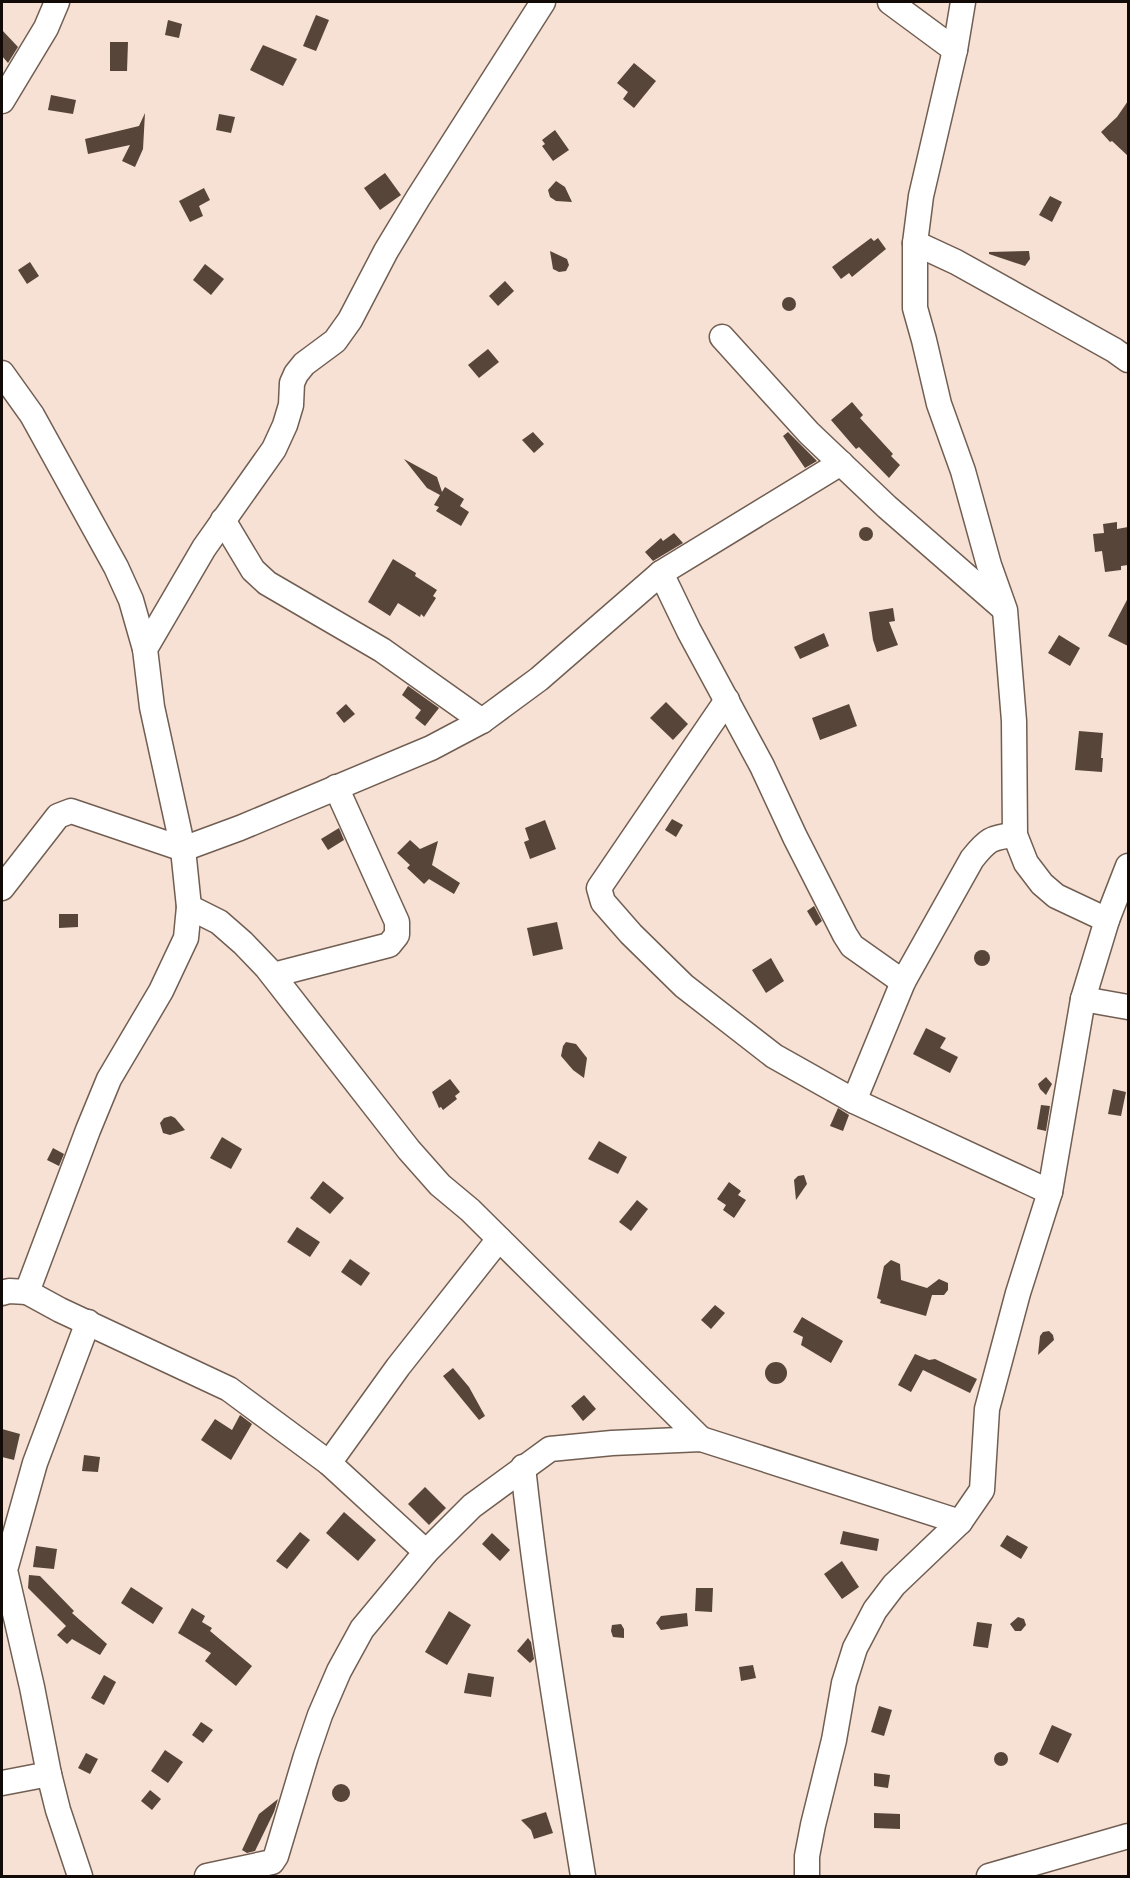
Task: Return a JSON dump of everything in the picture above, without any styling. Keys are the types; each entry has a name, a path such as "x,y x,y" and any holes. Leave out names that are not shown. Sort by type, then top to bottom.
{"street":[{"path":"2,101 46,28 57,2"},
{"path":"145,649 179,588 223,520 274,449 291,405 292,383 296,374 304,364 335,342 350,320 408,216 543,2"},
{"path":"890,2 955,50"},
{"path":"963,2 955,50 921,196 915,243 915,308 939,404 963,471 989,565 1005,610 1014,720 1016,835 1026,863 1042,884 1056,896 1107,920"},
{"path":"915,243 956,262 1128,360"},
{"path":"722,337 809,433 887,507 1005,610"},
{"path":"2,373 33,415 116,567 131,600 145,649 155,718 183,849 189,907 186,938 161,991 110,1079 84,1140 27,1292"},
{"path":"2,888 58,816 71,811 183,849 240,828 431,748 482,721 539,680 661,573 841,462"},
{"path":"223,520 253,570 267,584 382,650 482,721"},
{"path":"661,573 845,935 852,946 903,982"},
{"path":"727,700 599,888 600,897 631,934 703,1002 774,1056 854,1101 1050,1192"},
{"path":"273,975 390,945 397,935 397,922 336,787"},
{"path":"854,1101 903,982 972,859 982,847 996,837 1016,835"},
{"path":"807,1876 807,1856 813,1825 834,1740 844,1683 855,1647 875,1610 894,1585 960,1522 982,1490 987,1409 1018,1293 1050,1192 1083,999 1107,920 1128,866"},
{"path":"189,907 219,922 243,943 273,975 409,1150 440,1185 470,1210 701,1439"},
{"path":"1083,999 1128,1006"},
{"path":"329,1463 398,1366 499,1239"},
{"path":"2,1293 27,1292 229,1389 329,1463 426,1552"},
{"path":"80,1876 58,1810 49,1774 33,1687 3,1568 35,1463 88,1323"},
{"path":"207,1876 272,1862 276,1856 313,1736 339,1671 362,1629 426,1552 472,1506 550,1449 612,1443 701,1439 960,1522"},
{"path":"523,1467 533,1564 548,1667 583,1876"},
{"path":"2,1783 49,1774"},
{"path":"989,1876 1128,1836"}],"building":[{"path":"316,15 329,20 316,51 303,46"},
{"path":"168,20 182,24 179,38 165,35"},
{"path":"2,30 18,47 8,63 2,56"},
{"path":"110,42 128,42 127,71 110,71"},
{"path":"263,45 297,59 283,86 250,70"},
{"path":"634,63 656,81 634,108 623,99 628,92 617,83"},
{"path":"51,95 76,100 73,114 48,110"},
{"path":"1128,101 1128,156 1101,132 1117,117"},
{"path":"145,113 143,149 135,167 122,161 130,145 88,154 85,139 139,126"},
{"path":"219,114 235,117 231,133 216,130"},
{"path":"555,130 569,150 553,161 542,146 545,144 542,140"},
{"path":"385,173 401,195 380,210 364,188"},
{"path":"556,181 565,187 572,202 556,201 550,197 548,190"},
{"path":"204,188 210,200 199,206 203,216 190,222 179,201"},
{"path":"1050,196 1062,202 1052,222 1039,215"},
{"path":"871,238 874,241 878,238 886,249 852,277 849,273 841,279 832,267"},
{"path":"550,251 567,259 569,265 566,271 559,272 553,269"},
{"path":"1029,251 1030,259 1025,266 989,254 989,252"},
{"path":"30,262 39,276 27,284 18,270"},
{"path":"205,264 224,279 211,295 193,280"},
{"path":"505,281 514,291 498,306 489,296"},
{"path":"789,297 794,299 796,304 794,309 789,311 784,309 782,304 784,299"},
{"path":"488,349 499,362 479,378 468,365"},
{"path":"852,402 863,415 860,418 900,465 889,478 859,447 856,449 831,420"},
{"path":"533,432 544,444 534,453 522,440"},
{"path":"788,432 817,461 805,468 783,436"},
{"path":"404,459 437,477 442,492 445,487 464,499 460,506 469,512 461,526 436,511 439,507 434,505 440,495 427,488"},
{"path":"1117,522 1117,529 1128,527 1128,565 1121,566 1121,570 1105,572 1102,551 1095,552 1093,534 1104,533 1103,524"},
{"path":"866,527 871,529 873,534 871,539 866,541 861,539 859,534 861,529"},
{"path":"674,533 683,543 653,561 645,552 661,538 663,541"},
{"path":"393,559 416,573 415,576 437,590 433,596 436,598 424,617 421,614 420,617 398,603 390,616 368,602"},
{"path":"1128,598 1128,646 1108,636"},
{"path":"893,608 895,621 889,622 898,645 877,652 869,612"},
{"path":"824,633 829,646 800,659 794,647"},
{"path":"1059,635 1080,648 1070,666 1048,653"},
{"path":"408,686 439,708 425,726 415,718 421,710 402,695"},
{"path":"666,702 688,724 673,740 650,718"},
{"path":"346,704 355,714 344,723 336,713"},
{"path":"849,704 857,726 820,740 812,718"},
{"path":"1079,731 1103,733 1102,772 1075,770"},
{"path":"672,819 683,825 676,837 665,830"},
{"path":"545,820 556,849 530,859 524,842 529,840 525,828"},
{"path":"339,828 344,840 328,850 321,839"},
{"path":"410,840 420,849 438,841 432,865 460,883 454,894 429,879 424,884 407,868 410,865 397,853"},
{"path":"814,906 822,921 816,926 807,911"},
{"path":"59,914 78,914 78,927 59,928"},
{"path":"557,922 563,949 533,956 527,928"},
{"path":"982,950 988,952 990,958 988,964 982,966 976,964 974,958 976,952"},
{"path":"771,958 784,981 766,993 752,970"},
{"path":"926,1028 946,1038 940,1048 958,1057 950,1073 913,1054"},
{"path":"566,1042 576,1044 587,1058 584,1078 573,1070 561,1056"},
{"path":"1046,1077 1052,1084 1046,1095 1038,1084"},
{"path":"450,1079 460,1092 455,1096 457,1099 443,1110 439,1108 432,1092"},
{"path":"1113,1089 1126,1092 1121,1116 1108,1114"},
{"path":"1041,1105 1050,1106 1046,1131 1037,1129"},
{"path":"838,1108 849,1115 843,1131 830,1126"},
{"path":"171,1116 185,1130 170,1135 163,1133 160,1123 164,1118"},
{"path":"222,1137 242,1149 231,1169 210,1158"},
{"path":"599,1141 627,1157 618,1174 588,1159"},
{"path":"53,1148 64,1154 59,1166 47,1160"},
{"path":"804,1175 807,1184 796,1200 794,1180"},
{"path":"323,1181 344,1198 330,1214 310,1198"},
{"path":"729,1182 741,1191 738,1195 746,1200 734,1218 723,1210 726,1205 717,1199"},
{"path":"637,1200 648,1209 631,1231 619,1222"},
{"path":"297,1227 320,1242 310,1257 287,1242"},
{"path":"350,1259 370,1273 361,1286 341,1272"},
{"path":"891,1260 900,1264 901,1280 927,1288 939,1279 948,1283 948,1290 944,1295 932,1295 926,1316 880,1303 881,1300 877,1298 884,1266"},
{"path":"715,1305 725,1313 711,1329 701,1320"},
{"path":"802,1317 843,1341 831,1363 801,1345 803,1337 793,1332"},
{"path":"1049,1331 1054,1340 1038,1355 1040,1336 1043,1332"},
{"path":"915,1354 929,1360 935,1359 977,1379 970,1393 923,1370 911,1392 898,1385"},
{"path":"776,1362 784,1365 787,1373 784,1381 776,1384 768,1381 765,1373 768,1365"},
{"path":"453,1368 469,1387 485,1416 479,1420 443,1376"},
{"path":"584,1395 596,1409 583,1421 571,1406"},
{"path":"240,1415 252,1424 231,1460 201,1440 215,1419 232,1430"},
{"path":"2,1429 20,1434 14,1460 2,1457"},
{"path":"84,1455 100,1457 98,1472 82,1471"},
{"path":"425,1487 446,1508 429,1525 408,1504"},
{"path":"344,1512 376,1540 358,1561 326,1533"},
{"path":"843,1531 879,1539 877,1551 840,1544"},
{"path":"300,1532 310,1540 287,1569 276,1561"},
{"path":"492,1533 510,1550 500,1561 482,1544"},
{"path":"1007,1535 1028,1547 1021,1559 1000,1546"},
{"path":"36,1546 57,1549 54,1569 33,1567"},
{"path":"842,1561 859,1587 842,1599 824,1574"},
{"path":"29,1575 40,1576 74,1611 72,1613 107,1644 100,1655 72,1639 67,1644 57,1635 66,1626 28,1588"},
{"path":"131,1587 163,1608 153,1624 121,1603"},
{"path":"696,1588 713,1588 712,1612 695,1611"},
{"path":"192,1608 205,1616 202,1622 212,1628 210,1631 252,1666 236,1686 205,1661 211,1653 178,1633"},
{"path":"449,1611 471,1625 447,1665 425,1652"},
{"path":"687,1613 688,1626 661,1630 656,1623 661,1616"},
{"path":"1018,1617 1024,1619 1026,1625 1021,1631 1015,1631 1010,1624"},
{"path":"977,1622 992,1624 988,1648 973,1646"},
{"path":"621,1624 624,1629 624,1638 613,1637 612,1625"},
{"path":"528,1638 534,1659 530,1663 517,1651"},
{"path":"753,1665 756,1678 741,1681 739,1667"},
{"path":"468,1673 494,1677 491,1697 464,1693"},
{"path":"104,1675 116,1682 104,1705 91,1698"},
{"path":"879,1706 892,1710 884,1736 871,1732"},
{"path":"201,1722 213,1730 203,1743 192,1735"},
{"path":"1052,1725 1072,1734 1058,1763 1039,1754"},
{"path":"165,1750 183,1762 168,1783 151,1771"},
{"path":"1001,1752 1006,1754 1008,1759 1006,1764 1001,1766 996,1764 994,1759 996,1754"},
{"path":"86,1753 98,1759 90,1774 78,1768"},
{"path":"874,1773 890,1775 888,1788 874,1786"},
{"path":"341,1784 347,1787 350,1793 347,1799 341,1802 335,1799 332,1793 335,1787"},
{"path":"150,1790 161,1799 152,1810 141,1801"},
{"path":"278,1799 255,1851 247,1853 242,1850 259,1814"},
{"path":"546,1812 553,1833 534,1839 531,1830 521,1820"},
{"path":"874,1813 900,1814 900,1829 874,1828"}]}
